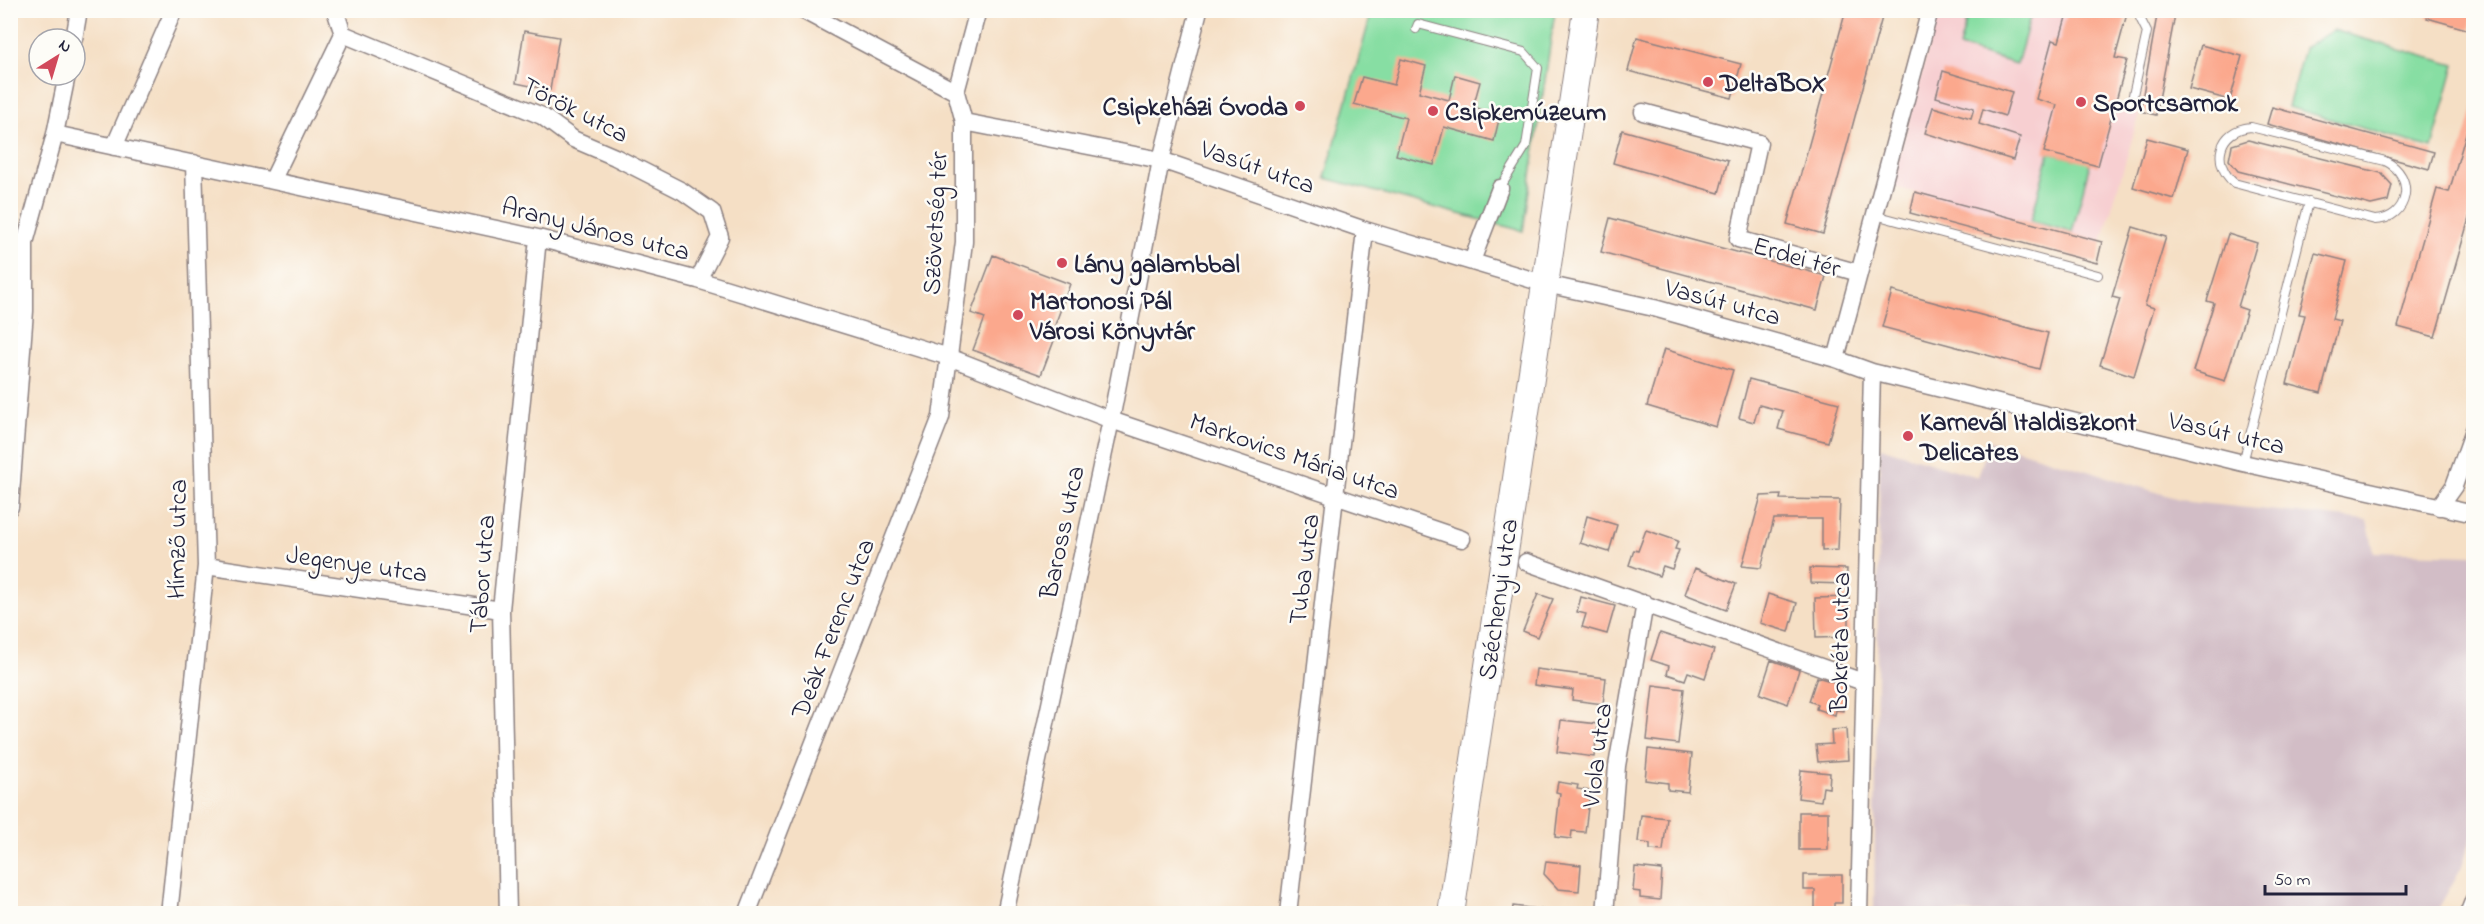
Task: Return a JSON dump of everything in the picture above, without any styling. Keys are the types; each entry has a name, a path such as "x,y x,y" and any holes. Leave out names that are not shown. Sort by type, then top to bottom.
{"main road":[{"path":"1546,284 1586,10"},
{"name":"Széchenyi utca","path":"1451,914 1546,284"}],"street":[{"path":"76,27 79,10"},
{"path":"114,147 174,10"},
{"path":"273,179 342,34 335,10"},
{"path":"802,10 956,92 978,10"},
{"name":"Baross utca","path":"1005,914 1111,420 1161,160 1199,10"},
{"name":"Erdei tér","path":"1836,359 1929,10"},
{"name":"Török utca","path":"342,34 542,116 573,139 615,157 682,191 712,212 720,237 698,280"},
{"path":"10,269 25,243 55,134 65,87"},
{"name":"Szövetség tér","path":"949,357 964,242 964,122 956,92"},
{"name":"Erdei tér","path":"1643,112 1759,144 1738,239 1859,273"},
{"name":"Vasút utca","path":"964,122 1161,160 1365,230 1546,284 1654,308 1836,359 1872,372 2243,463 2474,514"},
{"name":"Arany János utca","path":"55,134 273,179 538,238 698,280 949,357 1111,420"},
{"name":"Hímző utca","path":"169,914 206,566 194,163"},
{"path":"1472,261 1500,188"},
{"name":"Tuba utca","path":"1288,914 1337,496 1365,230"},
{"name":"Tábor utca","path":"508,914 501,610 538,238"},
{"path":"10,507 25,311 25,243"},
{"name":"Deák Ferenc utca","path":"747,914 941,417 949,357"},
{"name":"Bokréta utca","path":"1859,914 1872,372"},
{"name":"Markovics Mária utca","path":"1111,420 1462,539"},
{"path":"2439,507 2457,478 2474,430"},
{"path":"1526,562 1863,682"},
{"name":"Jegenye utca","path":"206,566 501,610"},
{"name":"Viola utca","path":"1605,914 1617,765 1644,603"},
{"path":"2468,914 2474,899"}],"lane":[{"path":"2131,104 2147,32 2140,18 2142,10"},
{"path":"1416,29 1418,24 1524,52 1538,68 1526,146 1500,188"},
{"path":"2251,127 2385,161 2403,173 2404,190 2399,207 2384,219 2374,220 2309,202 2234,183 2222,171 2220,160 2223,144 2234,132 2251,127"},
{"path":"2243,463 2309,202"},
{"path":"1875,215 2098,275"}],"shaded area":[{"path":"1938,11 2128,11 2116,57 2127,60 2116,104 2140,111 2102,242 1891,186"},
{"path":"1989,441 2189,502 2367,520 2374,552 2473,555 2473,834 2461,868 2436,913 1874,913 1880,447 1978,477"}],"green space":[{"path":"1372,11 1555,11 1523,231 1325,178"},
{"path":"1969,11 2032,11 2017,64 1959,47"},
{"path":"2333,30 2455,65 2432,148 2288,107 2304,48"},
{"path":"2049,153 2090,163 2072,232 2031,221"}],"building":[{"path":"1846,10 1884,10 1823,234 1787,224"},
{"name":"Sportcsarnok","path":"2068,10 2128,10 2115,58 2127,60 2098,166 2044,152 2057,105 2036,99 2052,40 2059,42"},
{"path":"2158,10 2176,10 2156,115 2140,111"},
{"path":"2368,10 2390,10 2388,17"},
{"path":"2429,10 2474,10 2470,30 2427,18"},
{"path":"524,31 559,37 550,90 516,83"},
{"path":"1637,37 1741,64 1732,98 1628,71"},
{"path":"2201,45 2242,56 2230,100 2189,89"},
{"name":"Csipkemúzeum","path":"1401,59 1426,66 1419,92 1449,100 1455,75 1480,82 1473,107 1500,115 1494,141 1444,127 1434,165 1396,155 1406,118 1354,104 1362,77 1394,85"},
{"path":"1943,71 2012,92 2005,116 1983,109 1979,124 2020,137 2013,160 1925,133 1933,107 1971,118 1974,108 1936,97"},
{"path":"2474,106 2474,201 2435,337 2398,327 2437,189 2449,192"},
{"path":"2272,107 2434,152 2429,169 2267,124"},
{"path":"1622,130 1728,160 1719,193 1613,163"},
{"path":"2147,138 2188,149 2174,199 2133,187"},
{"path":"2248,140 2381,173 2392,185 2388,201 2371,205 2238,171 2229,160 2232,145"},
{"path":"1915,192 2102,242 2097,263 1910,213"},
{"path":"1610,218 1826,276 1817,310 1601,252"},
{"path":"2133,227 2166,237 2145,305 2154,308 2134,376 2100,365 2120,299 2112,297"},
{"path":"2228,234 2257,243 2238,307 2247,310 2225,381 2193,371 2214,303 2207,301"},
{"path":"2315,253 2347,261 2332,319 2340,321 2321,393 2287,384 2305,315 2299,314"},
{"name":"Martonosi Pál Városi Könyvtár","path":"993,255 1070,284 1051,336 1055,338 1041,375 973,350 985,318 971,313"},
{"path":"1892,291 2048,333 2039,369 1882,327"},
{"path":"1664,349 1733,370 1716,427 1647,406"},
{"path":"1749,379 1839,403 1828,442 1778,429 1783,411 1759,405 1754,422 1739,418"},
{"path":"1781,495 1780,499 1840,500 1838,550 1822,551 1822,519 1774,519 1761,568 1742,566 1761,496"},
{"path":"1587,516 1617,525 1609,552 1580,543"},
{"path":"1646,530 1678,541 1675,549 1679,550 1672,569 1663,566 1659,576 1629,565 1634,550 1638,551"},
{"path":"1695,568 1736,584 1726,610 1685,594"},
{"path":"1810,568 1847,569 1846,584 1810,583"},
{"path":"1538,594 1553,599 1537,637 1523,631"},
{"path":"1768,594 1797,603 1789,632 1760,623"},
{"path":"1581,597 1615,606 1607,634 1582,627 1586,614 1577,612"},
{"path":"1849,597 1849,637 1816,638 1815,598"},
{"path":"1660,633 1714,650 1705,678 1688,672 1685,680 1667,674 1669,666 1651,660"},
{"path":"1771,660 1799,670 1788,704 1760,694"},
{"path":"1536,669 1606,678 1603,704 1572,700 1573,690 1534,685"},
{"path":"1817,677 1844,685 1843,711 1836,710 1835,715 1816,709 1817,704 1809,701"},
{"path":"1653,685 1684,689 1678,744 1647,740"},
{"path":"1561,720 1598,724 1594,757 1557,752"},
{"path":"1846,729 1848,760 1818,762 1816,745 1832,744 1831,730"},
{"path":"1648,749 1692,754 1688,792 1668,790 1668,783 1645,780"},
{"path":"1801,770 1830,773 1829,788 1823,787 1821,801 1798,798"},
{"path":"1558,782 1578,785 1577,789 1590,791 1585,832 1572,831 1571,839 1555,837 1560,793 1556,792"},
{"path":"1799,812 1828,812 1828,850 1799,850"},
{"path":"1641,815 1667,818 1663,851 1650,850 1650,844 1638,842"},
{"path":"1546,861 1581,865 1579,891 1558,889 1544,874"},
{"path":"1635,867 1662,870 1660,900 1640,898 1640,892 1633,891"},
{"path":"1804,875 1842,875 1842,903 1834,903 1834,914 1815,914 1815,890 1804,890"},
{"path":"1513,906 1560,912 1560,914 1512,914"}],"place":[{"name":"DeltaBOX","path":"1708,82"},
{"name":"Sportcsarnok","path":"2081,102"},
{"name":"Csipkeházi Óvoda","path":"1300,106"},
{"name":"Csipkemúzeum","path":"1433,111"},
{"name":"Lány galambbal","path":"1062,263"},
{"name":"Martonosi Pál Városi Könyvtár","path":"1018,315"},
{"name":"Karnevál Italdiszkont Delicates","path":"1908,436"}]}
